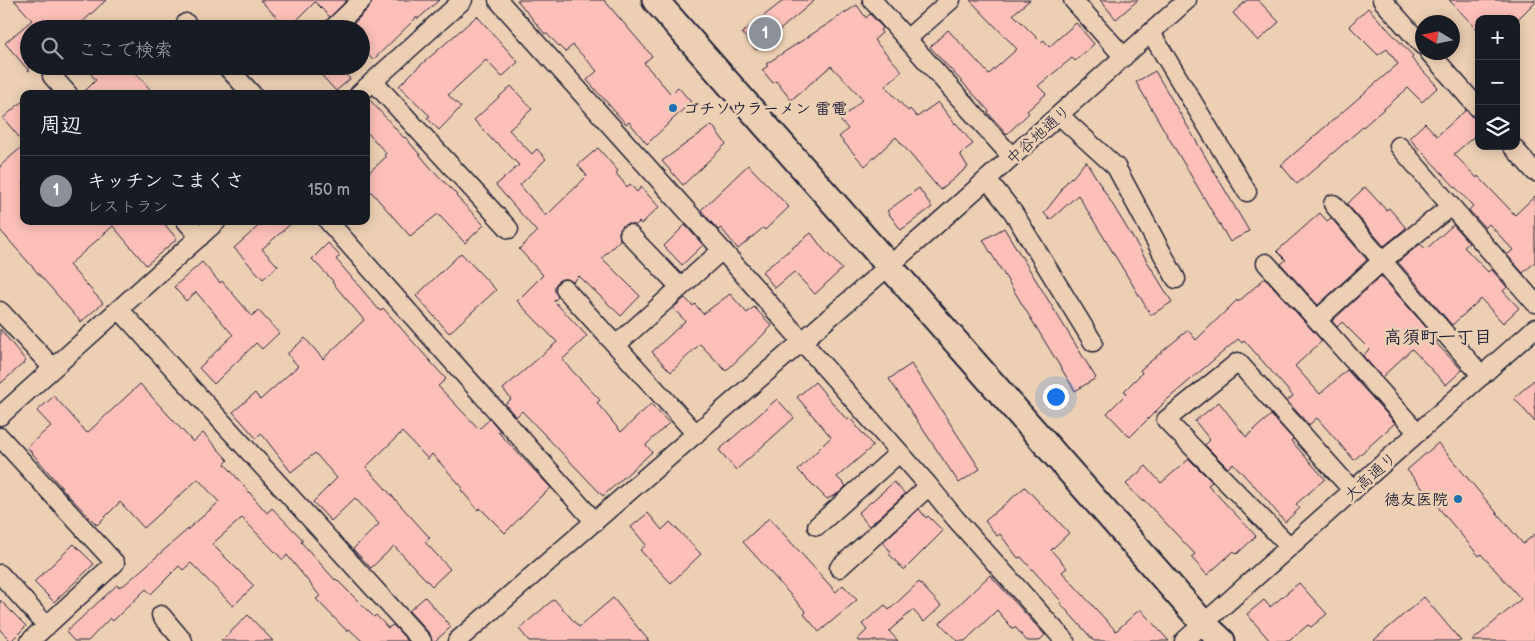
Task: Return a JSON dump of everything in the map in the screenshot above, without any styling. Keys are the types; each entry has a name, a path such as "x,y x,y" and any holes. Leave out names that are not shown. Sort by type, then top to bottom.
{"street":[{"path":"341,20 362,0"},
{"path":"363,90 463,0"},
{"path":"498,0 722,250 955,518 1065,641"},
{"path":"655,0 1204,624 1222,641"},
{"path":"872,0 1012,157"},
{"path":"907,39 951,0"},
{"path":"1073,0 1124,57"},
{"name":"中谷地通り","path":"457,641 801,341 889,267 1187,0"},
{"path":"1382,0 1415,37"},
{"path":"1151,33 1247,192"},
{"path":"1436,60 1475,105"},
{"path":"234,75 248,90"},
{"path":"52,76 64,90"},
{"path":"373,81 509,229"},
{"path":"1059,115 1116,167 1176,279"},
{"path":"1399,146 1535,304"},
{"path":"1516,150 1535,172"},
{"path":"987,179 1013,212 1093,342"},
{"path":"1333,204 1482,376"},
{"path":"1317,320 1382,261 1450,206"},
{"path":"190,225 200,237"},
{"path":"0,416 213,225"},
{"path":"332,225 595,522"},
{"path":"629,234 680,287"},
{"path":"616,345 722,250"},
{"path":"1266,263 1418,433"},
{"path":"565,289 696,434"},
{"path":"119,309 422,641"},
{"path":"0,311 53,368"},
{"name":"大高通り","path":"1184,641 1535,328"},
{"path":"1290,547 1166,420 1238,362 1353,491"},
{"path":"0,437 114,563 30,641"},
{"path":"817,526 899,453"},
{"path":"839,568 929,486"},
{"path":"0,574 47,626"},
{"path":"161,615 183,641"}],"building":[{"path":"14,0 106,0 85,20 32,20"},
{"path":"260,0 347,0 330,17 315,2 297,20 279,20"},
{"path":"372,0 439,0 418,19 417,17 373,60 370,57 370,20 357,20 369,8"},
{"path":"517,0 604,0 652,56 644,63 671,94 678,87 691,102 647,144 629,122 626,124 587,80 597,71 573,45 565,52 545,34"},
{"path":"784,0 815,0 756,50 742,33"},
{"path":"970,0 1030,0 1013,14 1041,42 1044,40 1049,47 1076,23 1094,44 1075,61 1072,58 1038,86 1046,94 1027,111 1029,113 1007,134 988,113 989,111 930,47 948,30 989,74 1017,49"},
{"path":"1100,0 1138,0 1116,19"},
{"path":"1247,0 1258,0 1279,22 1258,41 1233,13"},
{"path":"1449,0 1535,0 1520,17 1520,15 1475,15 1475,27"},
{"path":"857,5 866,18 870,14 883,28 880,30 882,33 874,40 902,71 885,86 908,111 910,109 917,117 938,102 973,144 960,154 968,167 940,190 896,137 865,166 839,137 848,129 840,120 863,99 831,66 791,100 776,81 773,83 762,70 768,66 766,64"},
{"path":"1368,8 1413,56 1411,58 1438,87 1422,102 1408,88 1297,184 1281,165 1398,64 1387,49 1378,55 1349,26"},
{"path":"477,16 518,62 502,77 486,60 448,95 461,107 439,130 427,118 430,116 399,86"},
{"path":"20,30 20,60 5,43"},
{"path":"1155,71 1249,231 1230,242 1136,82"},
{"path":"92,75 138,75 151,90 86,90 96,80"},
{"path":"321,75 346,75 350,79 335,90"},
{"path":"511,86 532,109 509,130 532,154 537,149 546,159 520,185 546,216 587,176 578,165 598,148 618,171 616,173 627,187 630,184 637,192 641,187 659,207 641,224 639,222 635,226 627,224 622,226 619,232 620,240 602,258 640,296 621,316 579,276 573,282 568,279 562,279 555,286 555,292 558,297 554,301 587,336 562,360 600,400 597,403 621,432 651,404 669,423 646,445 652,452 603,496 522,411 516,417 505,404 511,399 503,389 557,342 517,301 543,275 519,249 537,232 496,185 519,165 474,120"},
{"path":"370,100 484,225 465,243 438,214 410,236 370,191 370,171 386,157 384,155 386,153 370,135"},
{"path":"20,103 20,138 3,118"},
{"path":"1466,110 1475,118 1475,136 1454,154 1515,215 1535,196 1535,262 1523,273 1507,255 1513,250 1489,224 1485,228 1469,210 1473,206 1409,138 1425,123 1437,136"},
{"path":"712,125 726,144 683,185 662,161"},
{"path":"20,148 20,225 165,225 177,239 146,265 113,226 69,265 103,303 81,322 0,230 0,166"},
{"path":"1086,161 1172,302 1151,315 1078,195 1050,220 1044,213 1061,189"},
{"path":"748,165 789,207 765,230 763,228 738,249 721,228 718,230 701,210"},
{"path":"1365,187 1386,210 1389,208 1406,228 1384,246 1347,204"},
{"path":"919,188 932,207 901,230 887,211"},
{"path":"1320,213 1327,221 1331,218 1367,260 1318,305 1281,264 1286,260 1277,251"},
{"path":"260,225 289,225 262,249 278,266 263,279 234,248"},
{"path":"685,225 703,245 682,265 664,246"},
{"path":"1453,225 1469,243 1464,247 1488,272 1491,269 1507,287 1503,291 1519,308 1503,323 1481,299 1452,325 1398,262 1420,244 1426,249"},
{"path":"1004,228 1096,378 1075,391 983,240"},
{"path":"811,233 842,269 815,294 794,272 775,288 762,272"},
{"path":"328,243 340,256 336,259 380,311 383,308 446,379 438,386 479,429 490,419 500,431 498,432 551,488 505,533 480,508 478,510 461,490 463,488 432,454 428,459 402,432 366,467 430,538 425,542 450,569 432,586 394,546 371,568 353,549 379,524 355,498 331,521 313,502 337,478 315,453 291,472 261,433 256,438 233,412 255,393 260,400 298,366 287,354 305,338 323,359 364,320 333,281 312,259"},
{"path":"461,253 496,290 449,333 416,296"},
{"path":"202,262 220,283 222,281 252,316 258,310 279,333 262,349 256,343 214,384 199,368 233,335 196,292 186,301 174,287"},
{"path":"1381,276 1438,341 1436,343 1462,370 1446,385 1412,349 1382,377 1363,356 1369,349 1342,322 1337,327 1332,321"},
{"path":"1265,278 1322,341 1295,366 1320,394 1347,370 1395,423 1354,460 1317,418 1309,425 1287,401 1293,396 1244,340 1242,343 1238,339 1162,404 1130,437 1107,413 1127,393 1124,391 1142,373 1140,370 1188,330 1196,340 1237,300 1238,302"},
{"path":"730,294 747,313 754,307 772,326 726,371 700,344 671,372 652,352 685,321 673,308 685,298 693,306 695,304 703,314"},
{"path":"0,329 26,361 0,384"},
{"path":"911,364 980,469 959,483 889,379"},
{"path":"1535,379 1535,422 1514,398"},
{"path":"815,382 847,420 850,418 873,446 837,477 846,486 839,493 827,499 798,470 831,437 797,397"},
{"path":"140,384 193,442 203,433 228,460 225,464 267,513 272,508 303,540 301,542 335,580 374,617 376,615 388,628 393,625 408,641 362,641 349,629 347,631 316,599 320,596 287,555 283,560 242,518 212,544 254,586 233,606 191,563 183,570 179,566 151,594 146,589 113,621 110,618 88,641 74,641 66,632 117,585 119,587 123,586 219,502 198,479 144,528 120,502 97,525 67,494 27,447 51,426 37,411 54,396 87,433"},
{"path":"777,399 794,418 736,470 719,450"},
{"path":"1219,402 1246,437 1271,415 1325,479 1296,504 1300,508 1285,522 1233,463 1228,468 1205,445 1210,440 1195,421"},
{"path":"1438,443 1523,544 1535,534 1535,641 1472,641 1521,599 1481,554 1479,556 1407,470"},
{"path":"1189,459 1212,482 1208,485 1256,536 1237,554 1234,551 1207,575 1191,557 1195,554 1144,500 1143,502 1126,484 1146,466 1161,483"},
{"path":"894,482 905,494 869,526 858,513"},
{"path":"1025,487 1069,533 1051,550 1067,568 1062,572 1116,631 1140,609 1169,641 1094,641 1060,603 1062,602 1021,557 1018,558 1000,534 997,536 985,521"},
{"path":"919,509 926,518 928,516 943,531 904,570 889,554 891,552 883,542"},
{"path":"648,513 662,530 670,522 701,554 671,583 640,550 646,545 631,527"},
{"path":"769,518 836,592 843,585 857,600 819,632 804,614 806,612 743,542"},
{"path":"74,544 94,564 54,602 34,582"},
{"path":"990,575 1045,635 1039,641 1027,641 1015,627 1013,629 997,610 965,641 957,641 940,623"},
{"path":"919,582 941,606 924,622 913,610 889,631 898,641 857,640 867,630 862,624 885,605 889,610"},
{"path":"1299,583 1327,614 1311,627 1308,625 1289,641 1270,641 1247,614 1264,600 1270,607"},
{"path":"425,597 451,627 435,641 432,641 430,634 409,611"},
{"path":"1424,597 1461,641 1373,641"},
{"path":"613,598 649,641 529,641 519,629 554,599 579,627"},
{"path":"0,600 26,626 11,641 0,630"},
{"path":"248,615 273,641 221,641"}],"place":[{"name":"キッチン こまくさ","path":"765,33"},
{"name":"ゴチソウラーメン 雷電","path":"673,108"},
{"name":"徳友医院","path":"1458,499"}],"district":[{"name":"高須町一丁目","path":"1438,337"}]}
